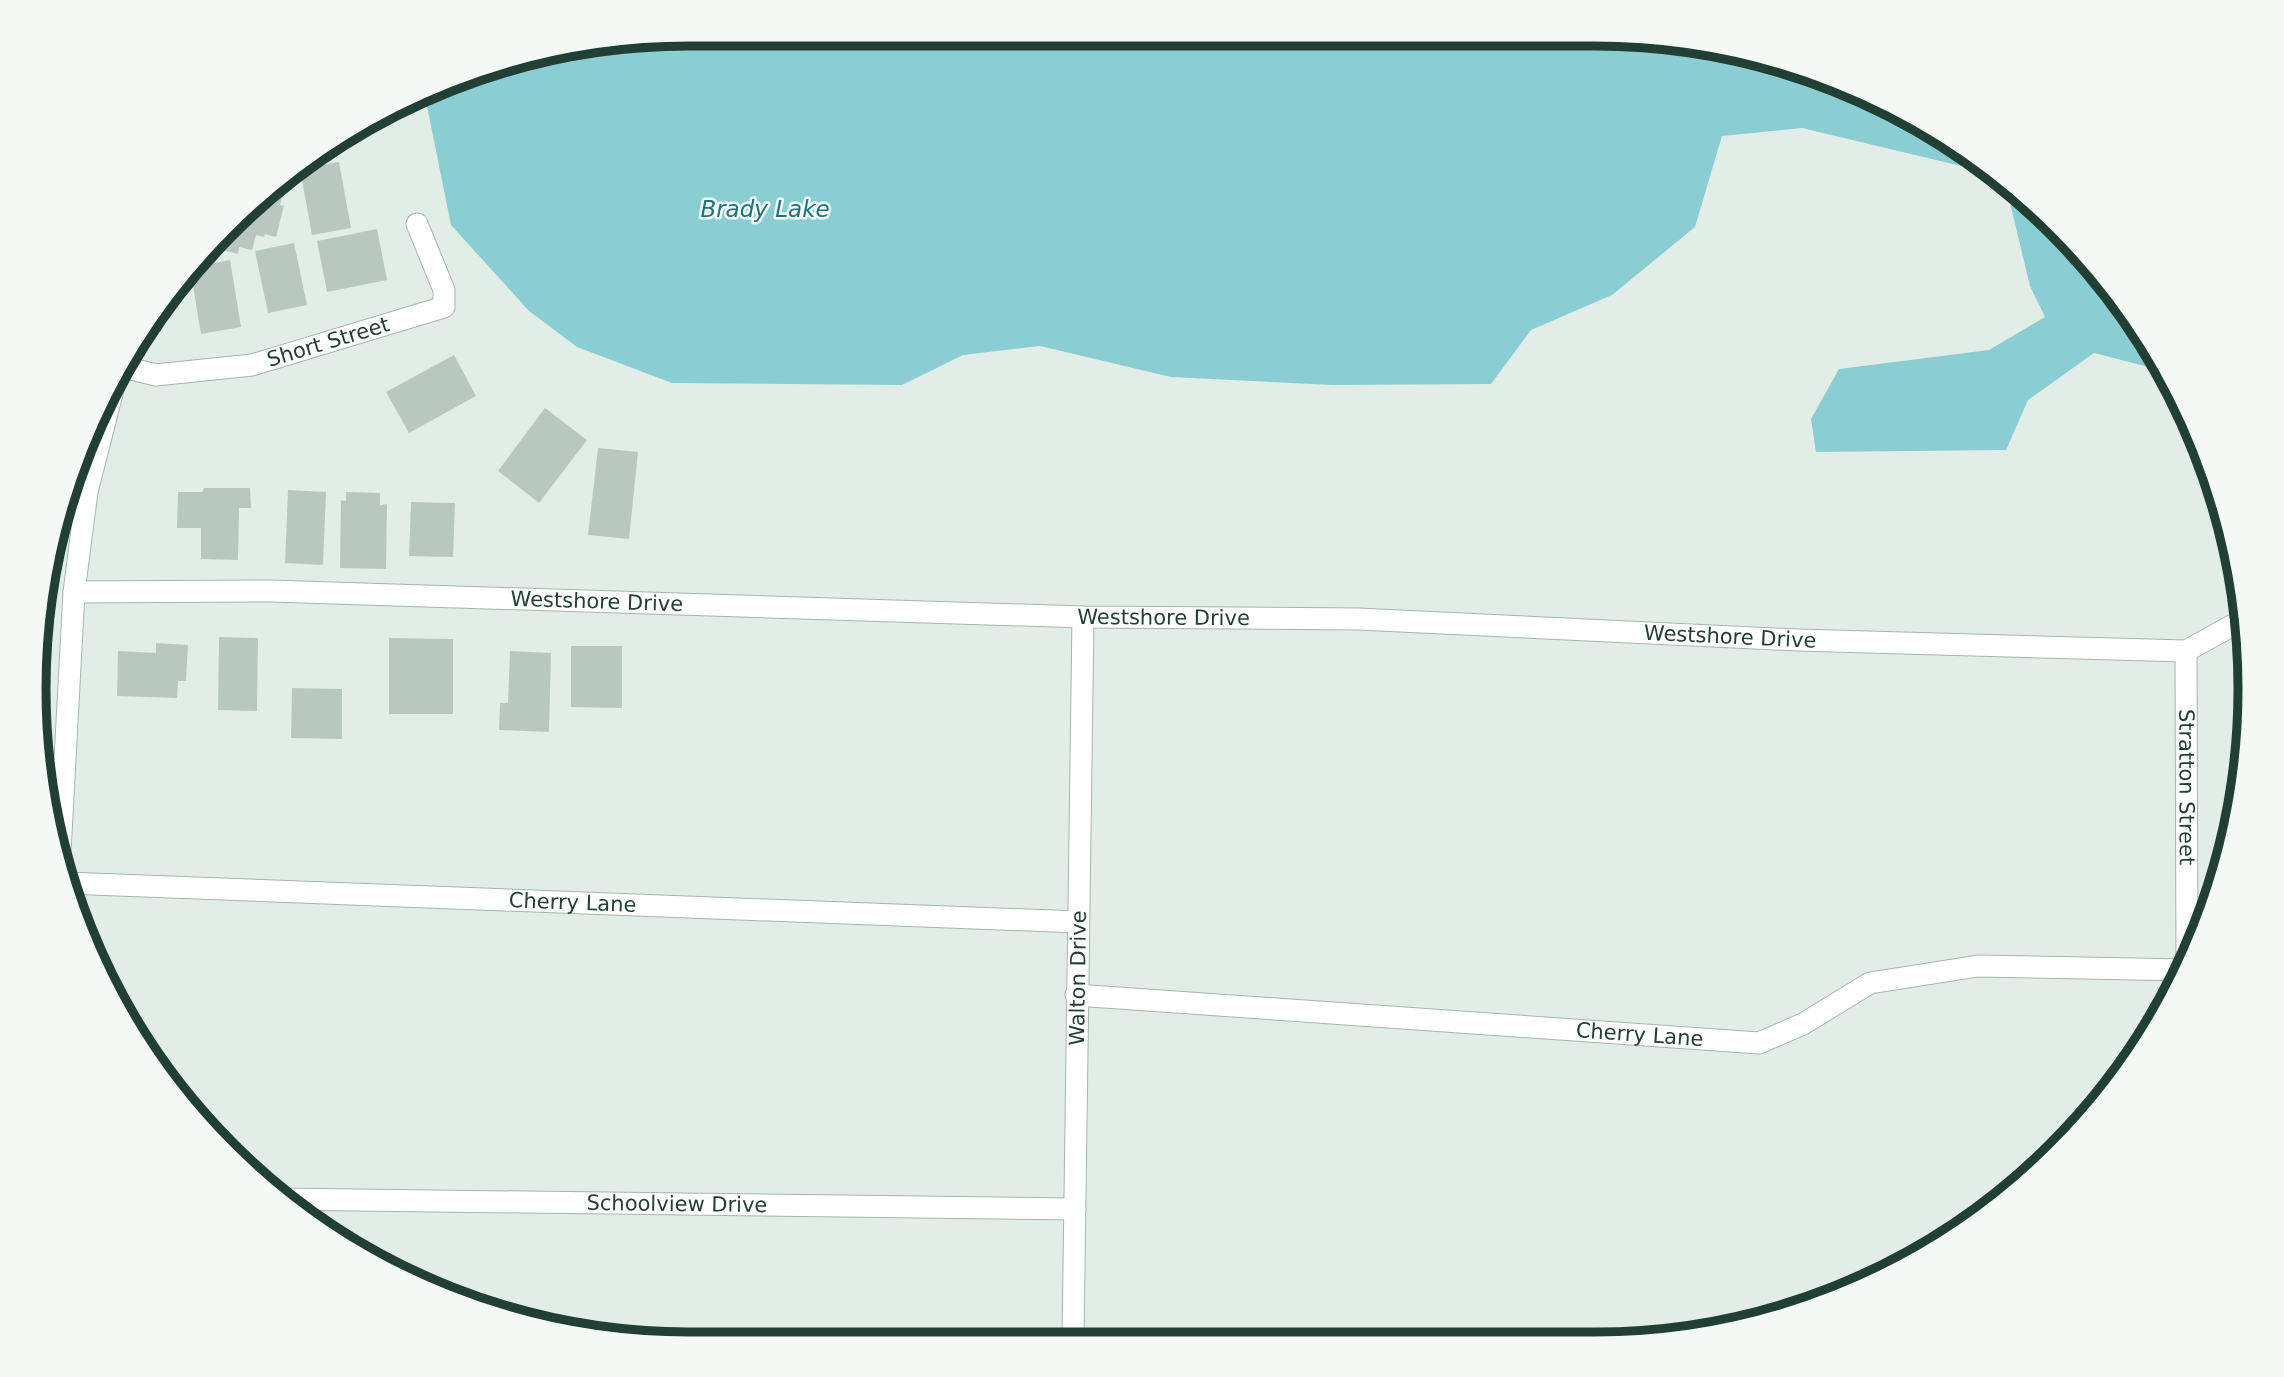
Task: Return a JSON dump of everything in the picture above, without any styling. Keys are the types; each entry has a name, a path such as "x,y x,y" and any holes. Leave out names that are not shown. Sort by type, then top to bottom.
{"street":[{"name":"Short Street","path":"131,369 156,376 253,365 444,307 444,290 416,223"},
{"path":"61,829 74,592 87,492 106,416"},
{"name":"Westshore Drive","path":"74,592 271,591 1083,617 1358,619 1798,640 2186,651"},
{"name":"Walton Drive","path":"1073,1332 1083,617"},
{"path":"2186,651 2235,624"},
{"name":"Stratton Street","path":"2186,651 2187,942"},
{"name":"Cherry Lane","path":"76,883 1078,922"},
{"name":"Cherry Lane","path":"1076,995 1759,1043 1803,1024 1870,983 1978,966 2174,969"},
{"name":"Schoolview Drive","path":"297,1199 1075,1209"}],"water":[{"name":"Brady Lake","path":"646,47 1638,47 1679,51 1762,67 1842,94 1917,132 1975,169 1802,128 1722,136 1695,227 1612,295 1531,330 1491,384 1332,385 1171,377 1040,346 963,355 902,385 672,383 577,347 529,311 451,225 426,102 522,67 605,51"},
{"path":"2008,196 2050,234 2106,297 2153,368 2094,353 2028,400 2006,450 1816,452 1811,419 1839,369 1989,350 2045,317 2030,286"}],"building":[{"path":"339,162 351,228 312,235 301,175 313,167"},
{"path":"284,189 280,205 284,206 276,237 256,235 252,250 239,247 238,254 220,249"},
{"path":"377,229 387,280 327,292 317,241"},
{"path":"294,243 307,305 268,313 255,251"},
{"path":"230,260 241,327 201,334 192,280 205,265"},
{"path":"454,355 476,396 409,433 386,392"},
{"path":"545,408 587,440 539,503 498,471"},
{"path":"598,448 638,452 629,539 588,535"},
{"path":"204,488 250,488 251,508 239,508 238,560 201,559 201,528 177,528 178,492 202,492"},
{"path":"288,490 326,492 323,565 285,563"},
{"path":"346,492 380,493 380,505 387,504 386,569 340,568 341,500 346,501"},
{"path":"411,502 455,503 453,557 409,556"},
{"path":"219,637 258,638 257,711 218,710"},
{"path":"389,638 453,639 453,714 389,714"},
{"path":"156,643 188,645 186,681 178,681 177,698 117,696 118,651 156,653"},
{"path":"571,646 622,646 622,708 571,707"},
{"path":"510,651 551,653 549,732 499,730 500,703 508,703"},
{"path":"292,688 342,689 342,739 291,738"}]}
